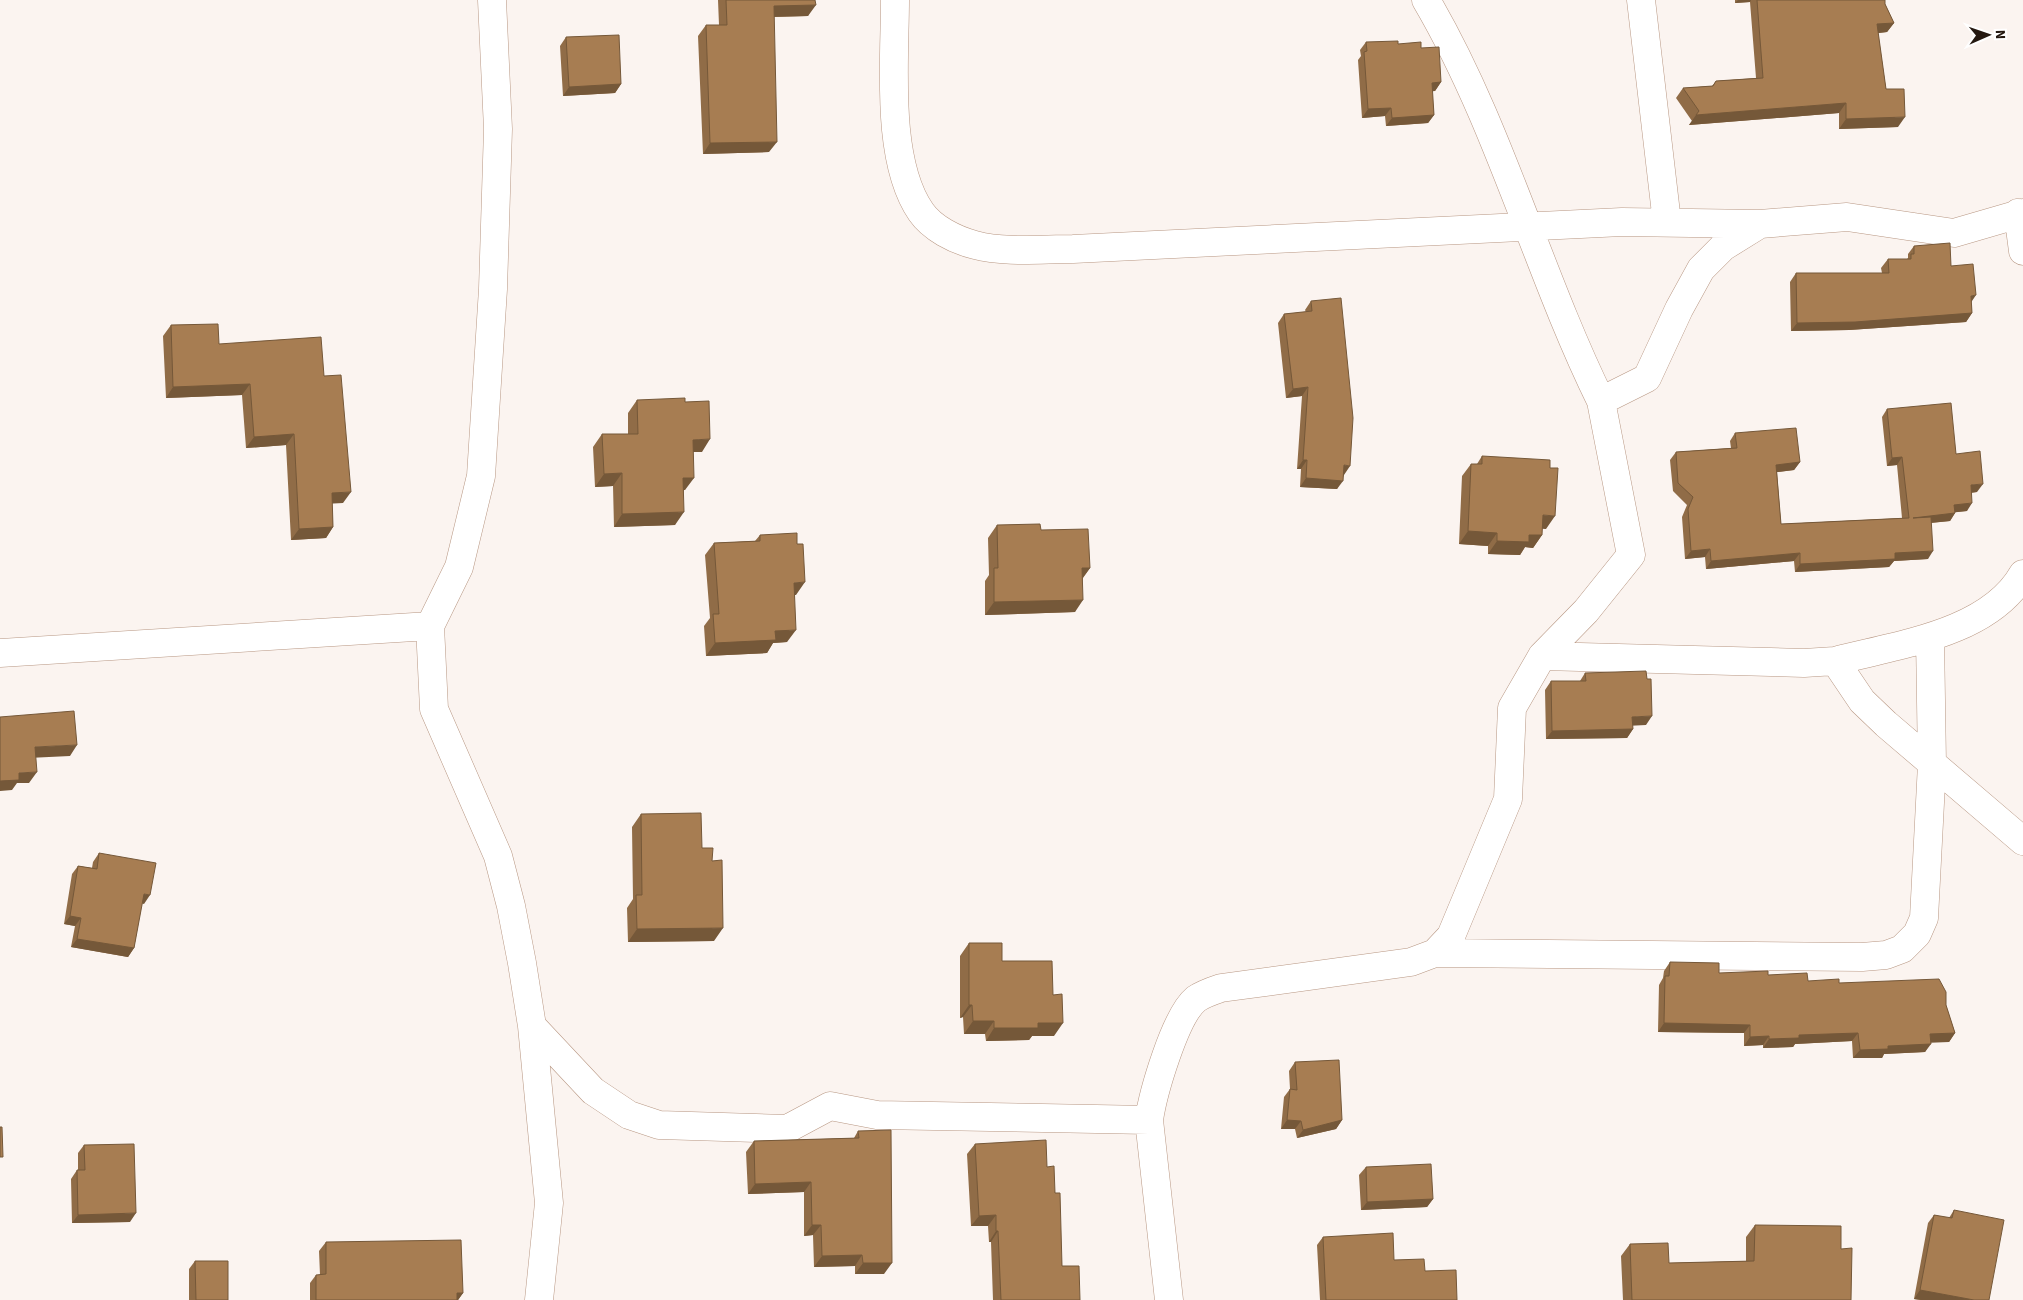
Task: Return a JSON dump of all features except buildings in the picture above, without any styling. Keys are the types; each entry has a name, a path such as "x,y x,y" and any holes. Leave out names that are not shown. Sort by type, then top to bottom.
{"street":[{"path":"492,0 498,129 493,289 481,476 459,567 430,626 434,709 498,856 511,906 532,1026 549,1203 539,1300"},
{"path":"895,0 894,91 896,127 905,179 921,212 931,223 953,236 974,245 1008,249 1073,249 1529,226 1667,222 1760,224 1847,217 1954,233 2021,213 2023,251"},
{"path":"1426,0 1488,127 1529,226 1574,347 1601,401 1630,555 1586,611 1542,656 1512,708 1508,799 1457,924 1445,944 1435,953"},
{"path":"1641,0 1667,222"},
{"path":"1601,401 1647,378 1679,309 1701,269 1723,247 1760,224"},
{"path":"1542,656 1804,662 1835,661 1930,637 1984,615 2007,597 2023,574"},
{"path":"0,653 430,626"},
{"path":"1169,1300 1148,1120 1154,1091 1179,1023 1189,1007 1203,995 1221,988 1411,962 1435,953 1862,957 1895,952 1913,940 1924,918 1932,764 1930,637"},
{"path":"1835,661 1862,701 1932,764 2023,841"},
{"path":"532,1026 593,1092 630,1115 659,1125 692,1128 758,1127 787,1129 830,1106 877,1115 1148,1120"}]}
